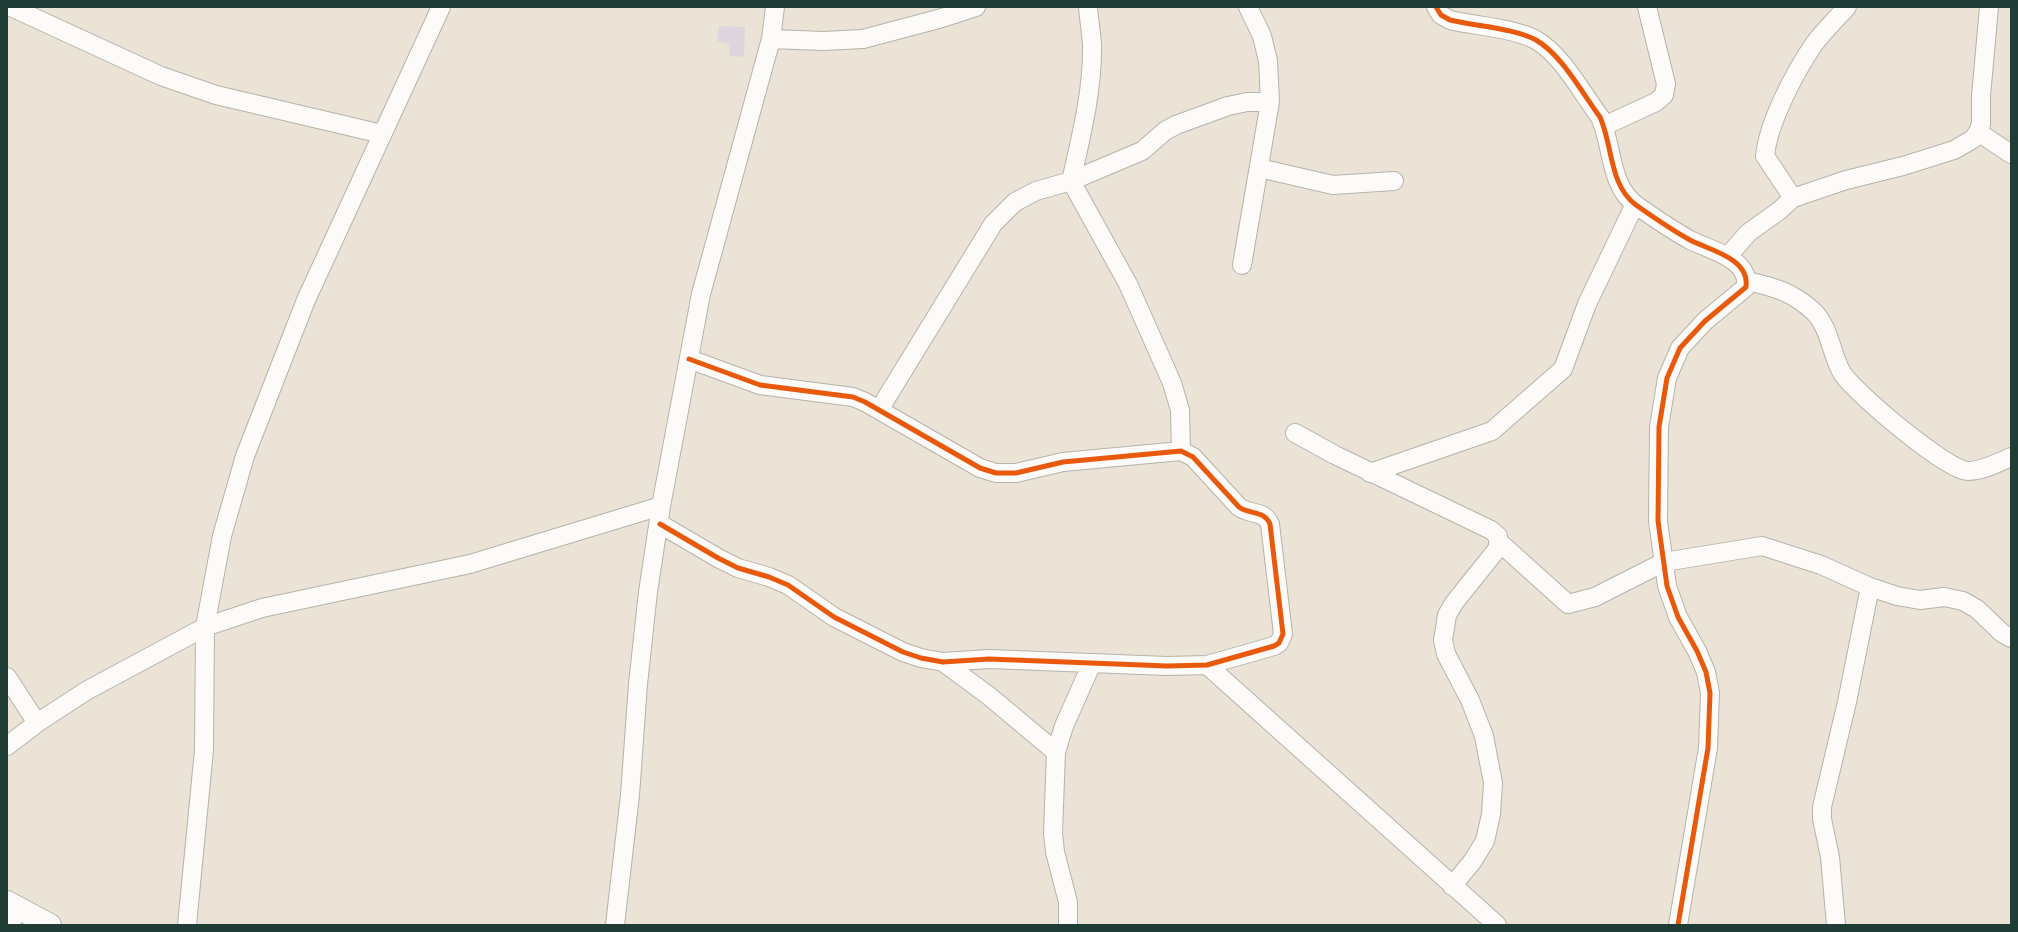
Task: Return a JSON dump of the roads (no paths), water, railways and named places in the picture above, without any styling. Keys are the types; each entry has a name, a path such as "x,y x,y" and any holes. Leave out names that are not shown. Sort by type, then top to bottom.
{"highway":[{"path":"7,902 50,925"}],"street":[{"path":"11,7 161,76 216,95 382,134"},
{"path":"187,925 204,750 205,627 222,536 245,456 306,300 440,7"},
{"path":"615,925 630,796 638,684 648,592 662,506 701,294 771,39 775,7"},
{"path":"771,39 824,41 863,39 942,18 976,7"},
{"path":"1088,7 1092,44 1089,85 1081,136 1070,182 1128,284 1172,383 1180,410 1181,451"},
{"path":"1242,265 1270,102 1268,61 1264,42 1248,7"},
{"path":"1436,7 1441,15 1450,20 1519,34 1536,40 1554,54 1600,117 1604,126 1618,182 1625,195 1635,204 1690,239 1728,256 1744,274 1747,280 1746,287 1705,321 1680,348 1667,378 1659,427 1658,521 1667,586 1678,617 1697,651 1706,672 1710,693 1708,748 1678,925"},
{"path":"1604,126 1656,102 1664,95 1666,84 1647,7"},
{"path":"1793,198 1765,156 1766,143 1790,84 1815,44 1847,7"},
{"path":"1728,256 1748,233 1780,210 1793,198 1954,150 1973,139 1981,124 1981,96 1989,7"},
{"path":"879,410 992,224 1015,202 1036,191 1070,182 1142,151 1165,131 1176,124 1228,106 1247,102 1270,102"},
{"path":"1978,132 2011,154"},
{"path":"1259,168 1333,186 1394,182"},
{"path":"1370,473 1492,431 1562,369 1587,304 1635,204"},
{"path":"1747,280 1779,288 1798,299 1815,313 1825,330 1836,361 1843,374 1905,432 1955,467 1967,471 1979,470 2011,457"},
{"path":"660,524 738,568 769,577 788,585 834,617 903,652 943,662 988,659 1167,666 1207,665 1274,646 1278,644 1283,634 1270,524 1268,519 1261,514 1249,512 1239,507 1193,457 1181,451 1063,462 1016,473 996,473 980,468 866,402 846,396 786,390 760,385 689,358"},
{"path":"1295,433 1370,473 1491,530 1498,536 1498,548 1447,615 1444,628 1443,640 1446,654 1470,700 1484,736 1493,783 1491,814 1484,841 1472,862 1452,886"},
{"path":"7,746 37,723 86,691 205,627 262,608 470,564 662,506"},
{"path":"1499,542 1568,604 1595,597 1664,562 1762,546 1821,565 1870,587 1897,596 1920,600 1944,597 1963,601 1977,609 2002,633 2011,638"},
{"path":"1836,925 1830,857 1822,819 1822,807 1847,702 1870,587"},
{"path":"943,662 989,696 1056,752"},
{"path":"1070,923 1068,902 1055,852 1053,833 1056,752 1067,719 1092,663"},
{"path":"1207,665 1497,925"},
{"path":"7,677 37,723"}]}
